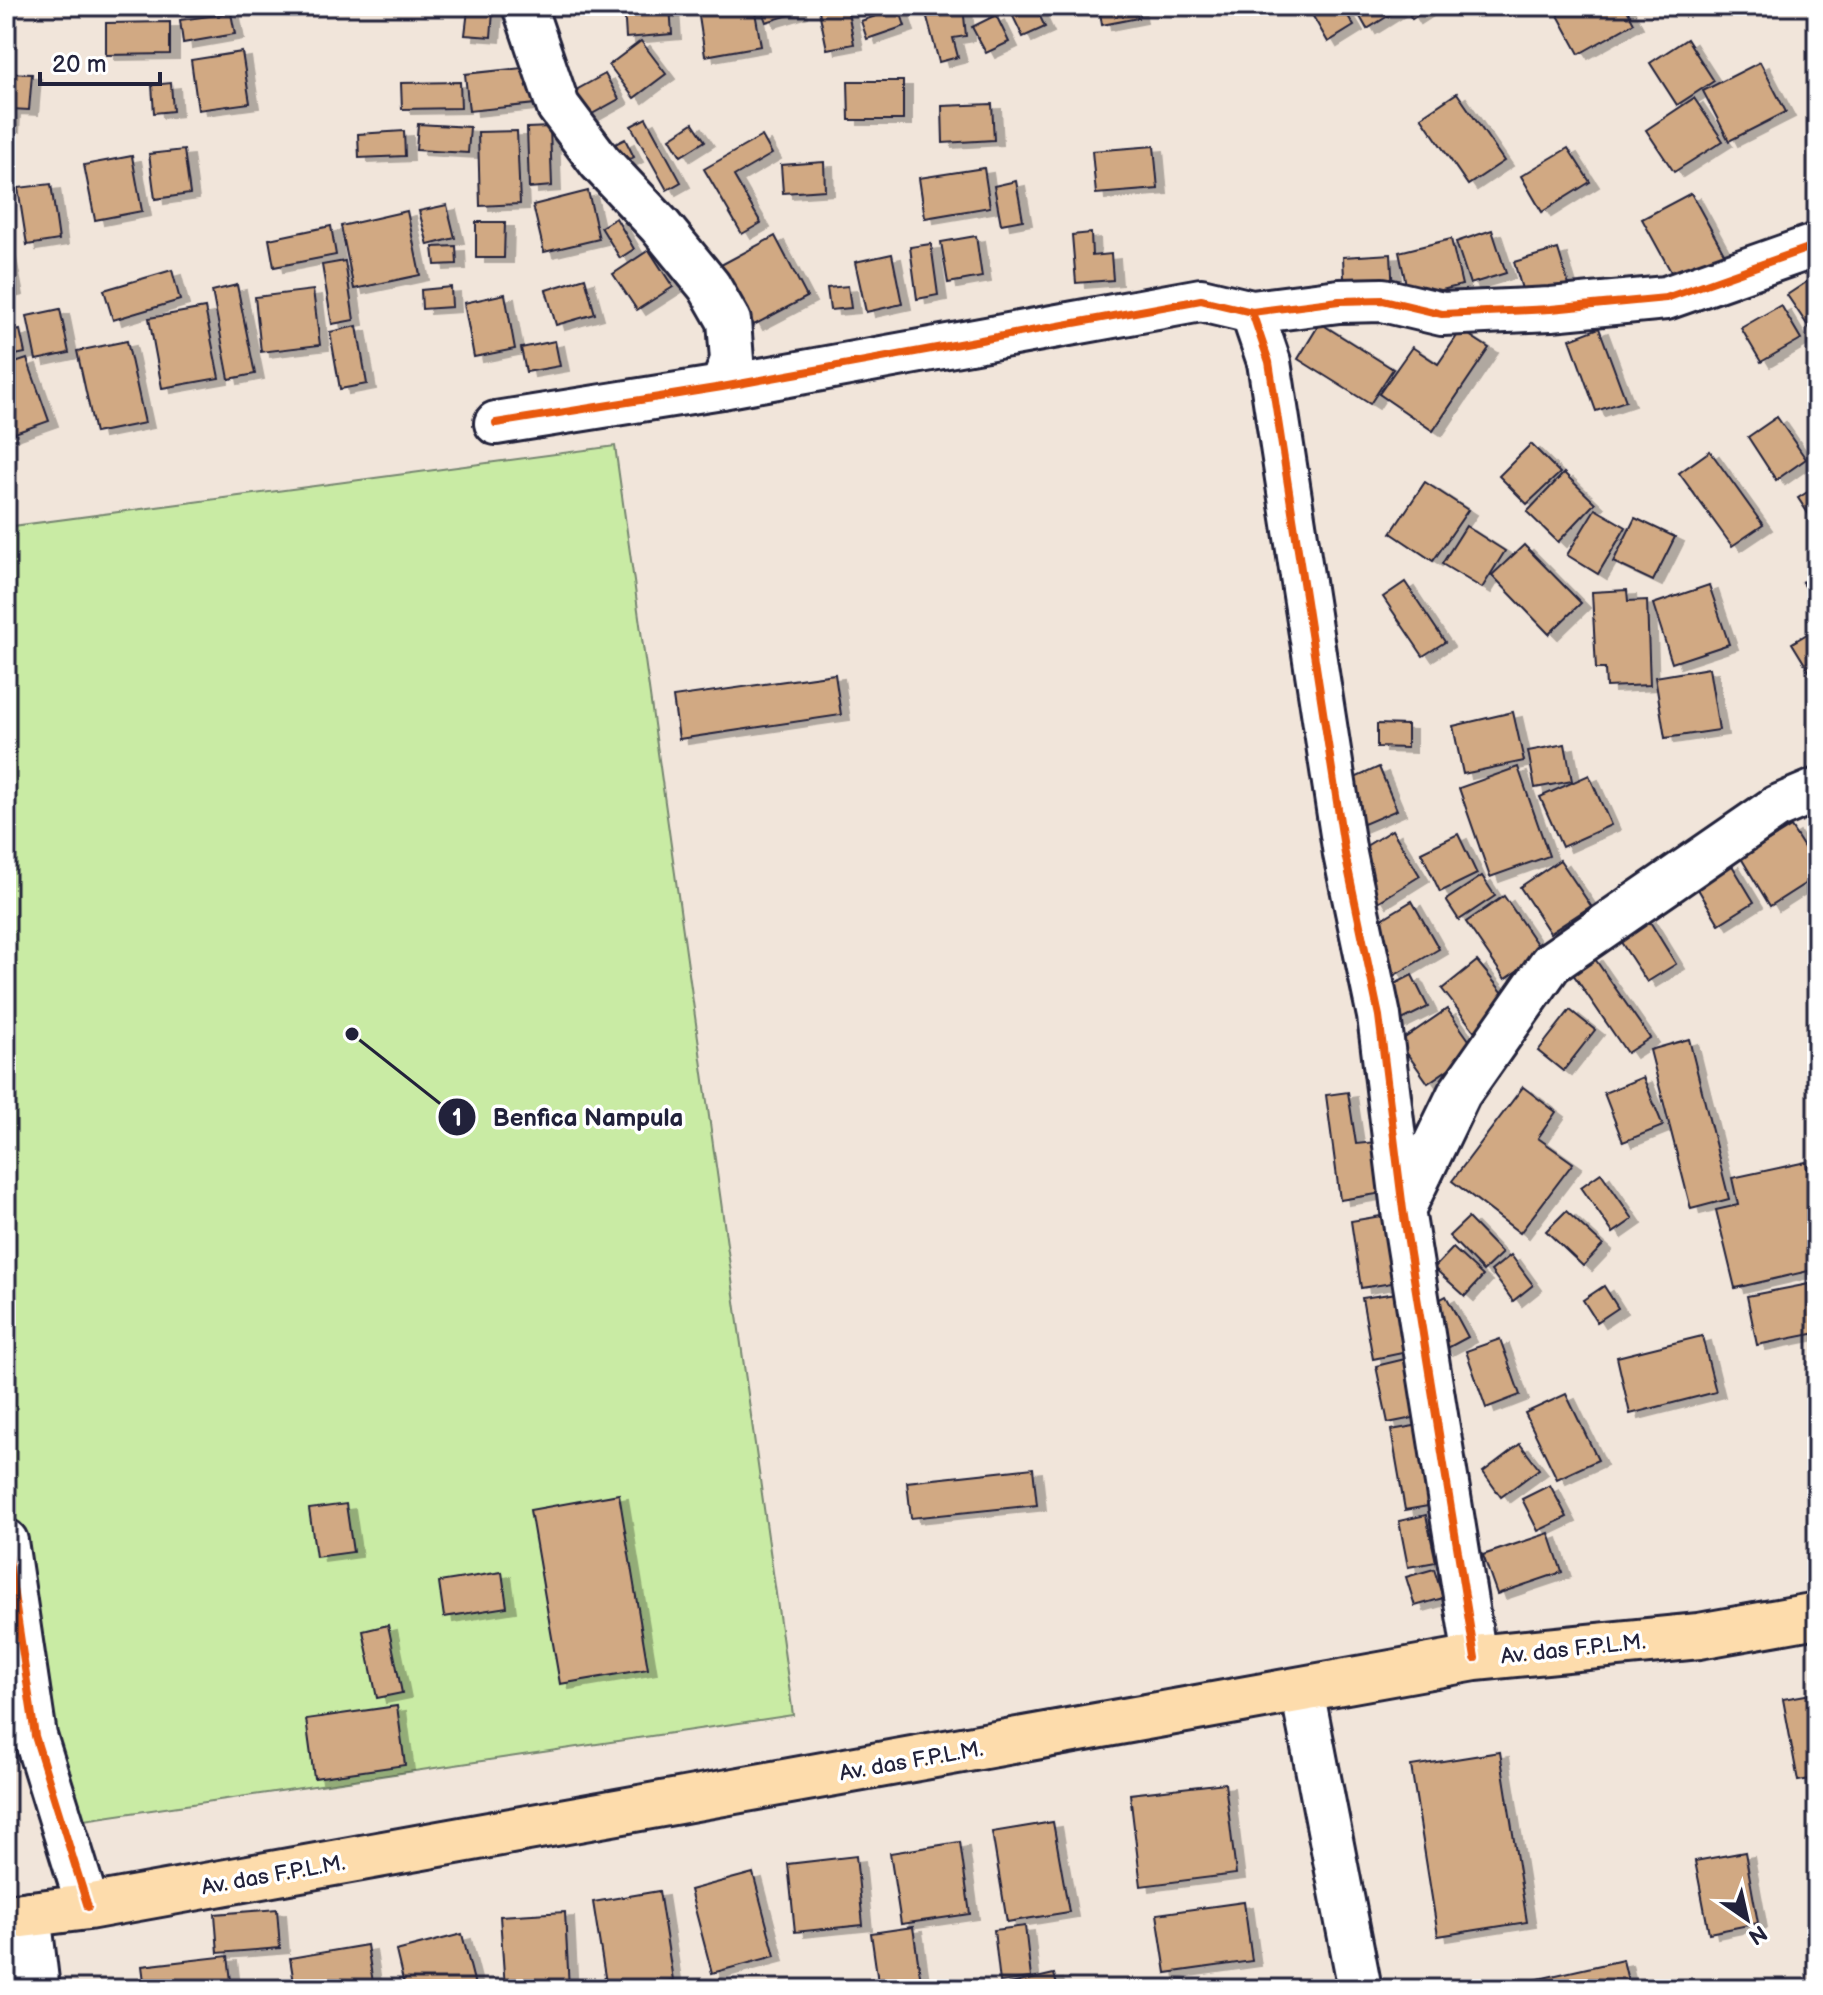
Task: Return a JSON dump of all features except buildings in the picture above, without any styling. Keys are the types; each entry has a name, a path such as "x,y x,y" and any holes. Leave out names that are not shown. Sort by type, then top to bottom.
{"main road":[{"name":"Av. das F.P.L.M.","path":"17,1915 88,1907 1475,1658 1699,1636 1817,1615"}],"street":[{"path":"524,6 558,106 600,162 660,226 709,286 729,321 732,360 722,387"},
{"path":"496,423 722,387 1201,300 1252,312 1339,301 1383,300 1442,314 1551,309 1666,298 1817,245"},
{"path":"1252,312 1269,362 1345,854 1379,1016 1403,1210 1475,1658"},
{"path":"1403,1210 1459,1094 1551,963 1777,807 1817,790"},
{"path":"6,1541 20,1740 88,1907"},
{"path":"1302,1690 1360,1989"},
{"path":"17,1915 38,1989"}],"green space":[{"path":"615,446 793,1715 84,1820 35,1736 6,1541 6,527"}],"cycle path":[{"path":"496,423 722,387 1201,300 1252,312 1339,301 1383,300 1442,314 1551,309 1666,298 1817,245"},
{"path":"1252,312 1269,362 1345,854 1379,1016 1403,1210 1475,1658"},
{"path":"6,1541 35,1736 88,1907"}],"place":[{"name":"Benfica Nampula","path":"352,1034"}]}
